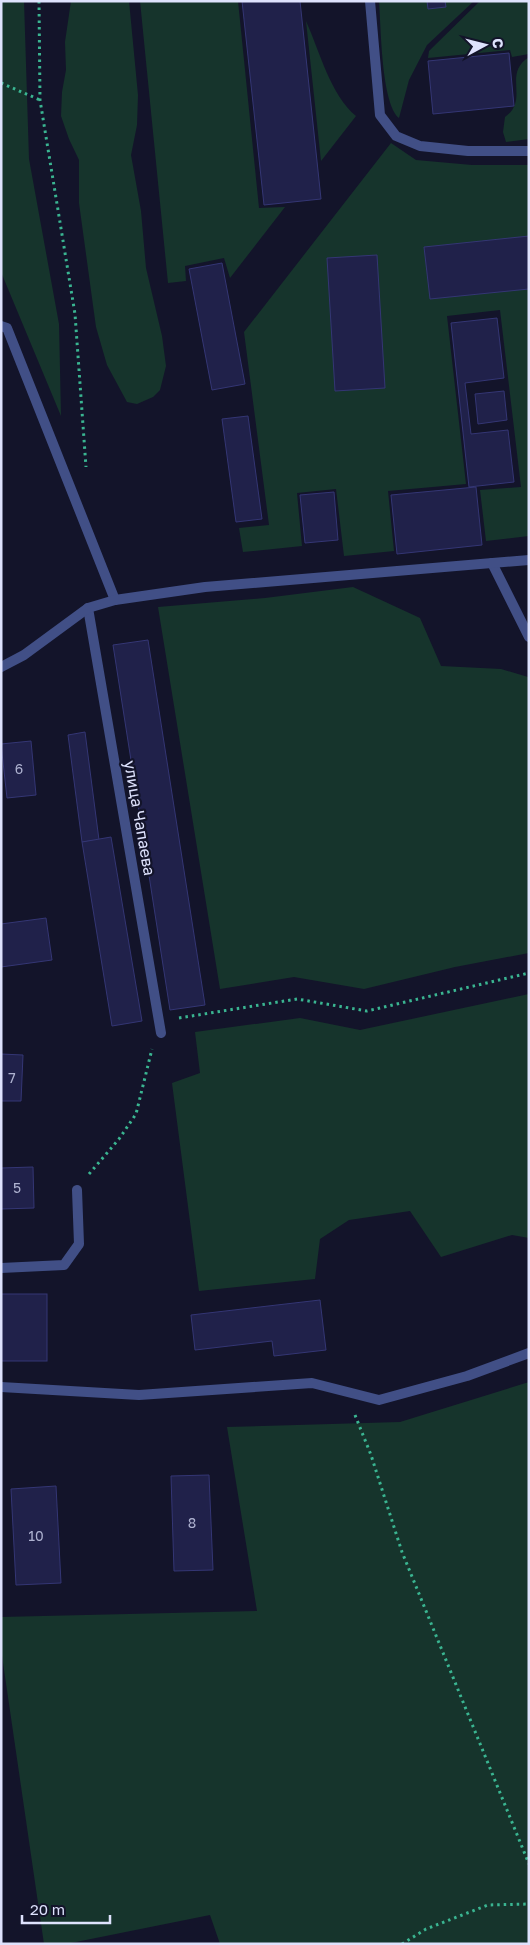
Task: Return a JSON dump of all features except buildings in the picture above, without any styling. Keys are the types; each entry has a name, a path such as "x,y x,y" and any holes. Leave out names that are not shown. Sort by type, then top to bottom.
{"street":[{"path":"370,1 380,115 396,136 420,146 459,150 529,151"},
{"path":"1,326 7,328 115,600"},
{"path":"1,667 24,656 88,608 115,600 205,587 529,560"},
{"path":"492,563 529,637"},
{"name":"улица Чапаева","path":"88,608 161,1033"},
{"path":"1,1268 64,1265 78,1244 77,1190"},
{"path":"1,1387 139,1395 312,1382 378,1400 467,1376 529,1353"}],"path":[{"path":"39,1 40,100 75,314 86,469"},
{"path":"1,83 40,100"},
{"path":"77,1190 119,1140 136,1114 159,1021 298,999 366,1011 529,973"},
{"path":"345,1391 371,1455 402,1552 529,1864"},
{"path":"402,1944 426,1930 488,1905 529,1904"}],"green space":[{"path":"1,1 24,1 29,159 59,324 61,416 1,272"},
{"path":"71,1 129,1 138,95 137,125 131,155 141,211 146,268 162,336 166,366 160,390 153,397 137,404 127,402 107,365 96,327 79,203 79,160 61,116 62,92 66,70 65,42"},
{"path":"140,1 238,1 259,208 285,207 230,278 224,258 185,266 186,281 168,283"},
{"path":"379,1 474,1 427,45 409,80 399,118 393,110 385,81"},
{"path":"480,1 529,1 529,54 512,57 510,50 428,58 429,51"},
{"path":"306,21 326,72 339,97 356,116 321,161"},
{"path":"529,57 529,139 506,142 503,132 505,117 512,110 516,102 517,71 521,64"},
{"path":"391,143 416,160 472,165 529,165 529,536 486,541 480,490 521,487 500,310 447,316 466,484 388,491 394,551 344,556 336,489 297,493 302,546 243,552 239,528 269,525 244,332"},
{"path":"353,587 420,618 441,666 501,669 528,677 529,953 455,967 364,989 294,977 220,989 158,607 265,598"},
{"path":"529,994 529,1238 512,1235 441,1257 410,1211 349,1220 320,1239 315,1279 199,1291 172,1083 200,1073 195,1032 300,1018 360,1030"},
{"path":"529,1382 529,1944 220,1944 210,1915 66,1944 44,1944 1,1649 1,1617 257,1611 227,1427 400,1422"}]}
